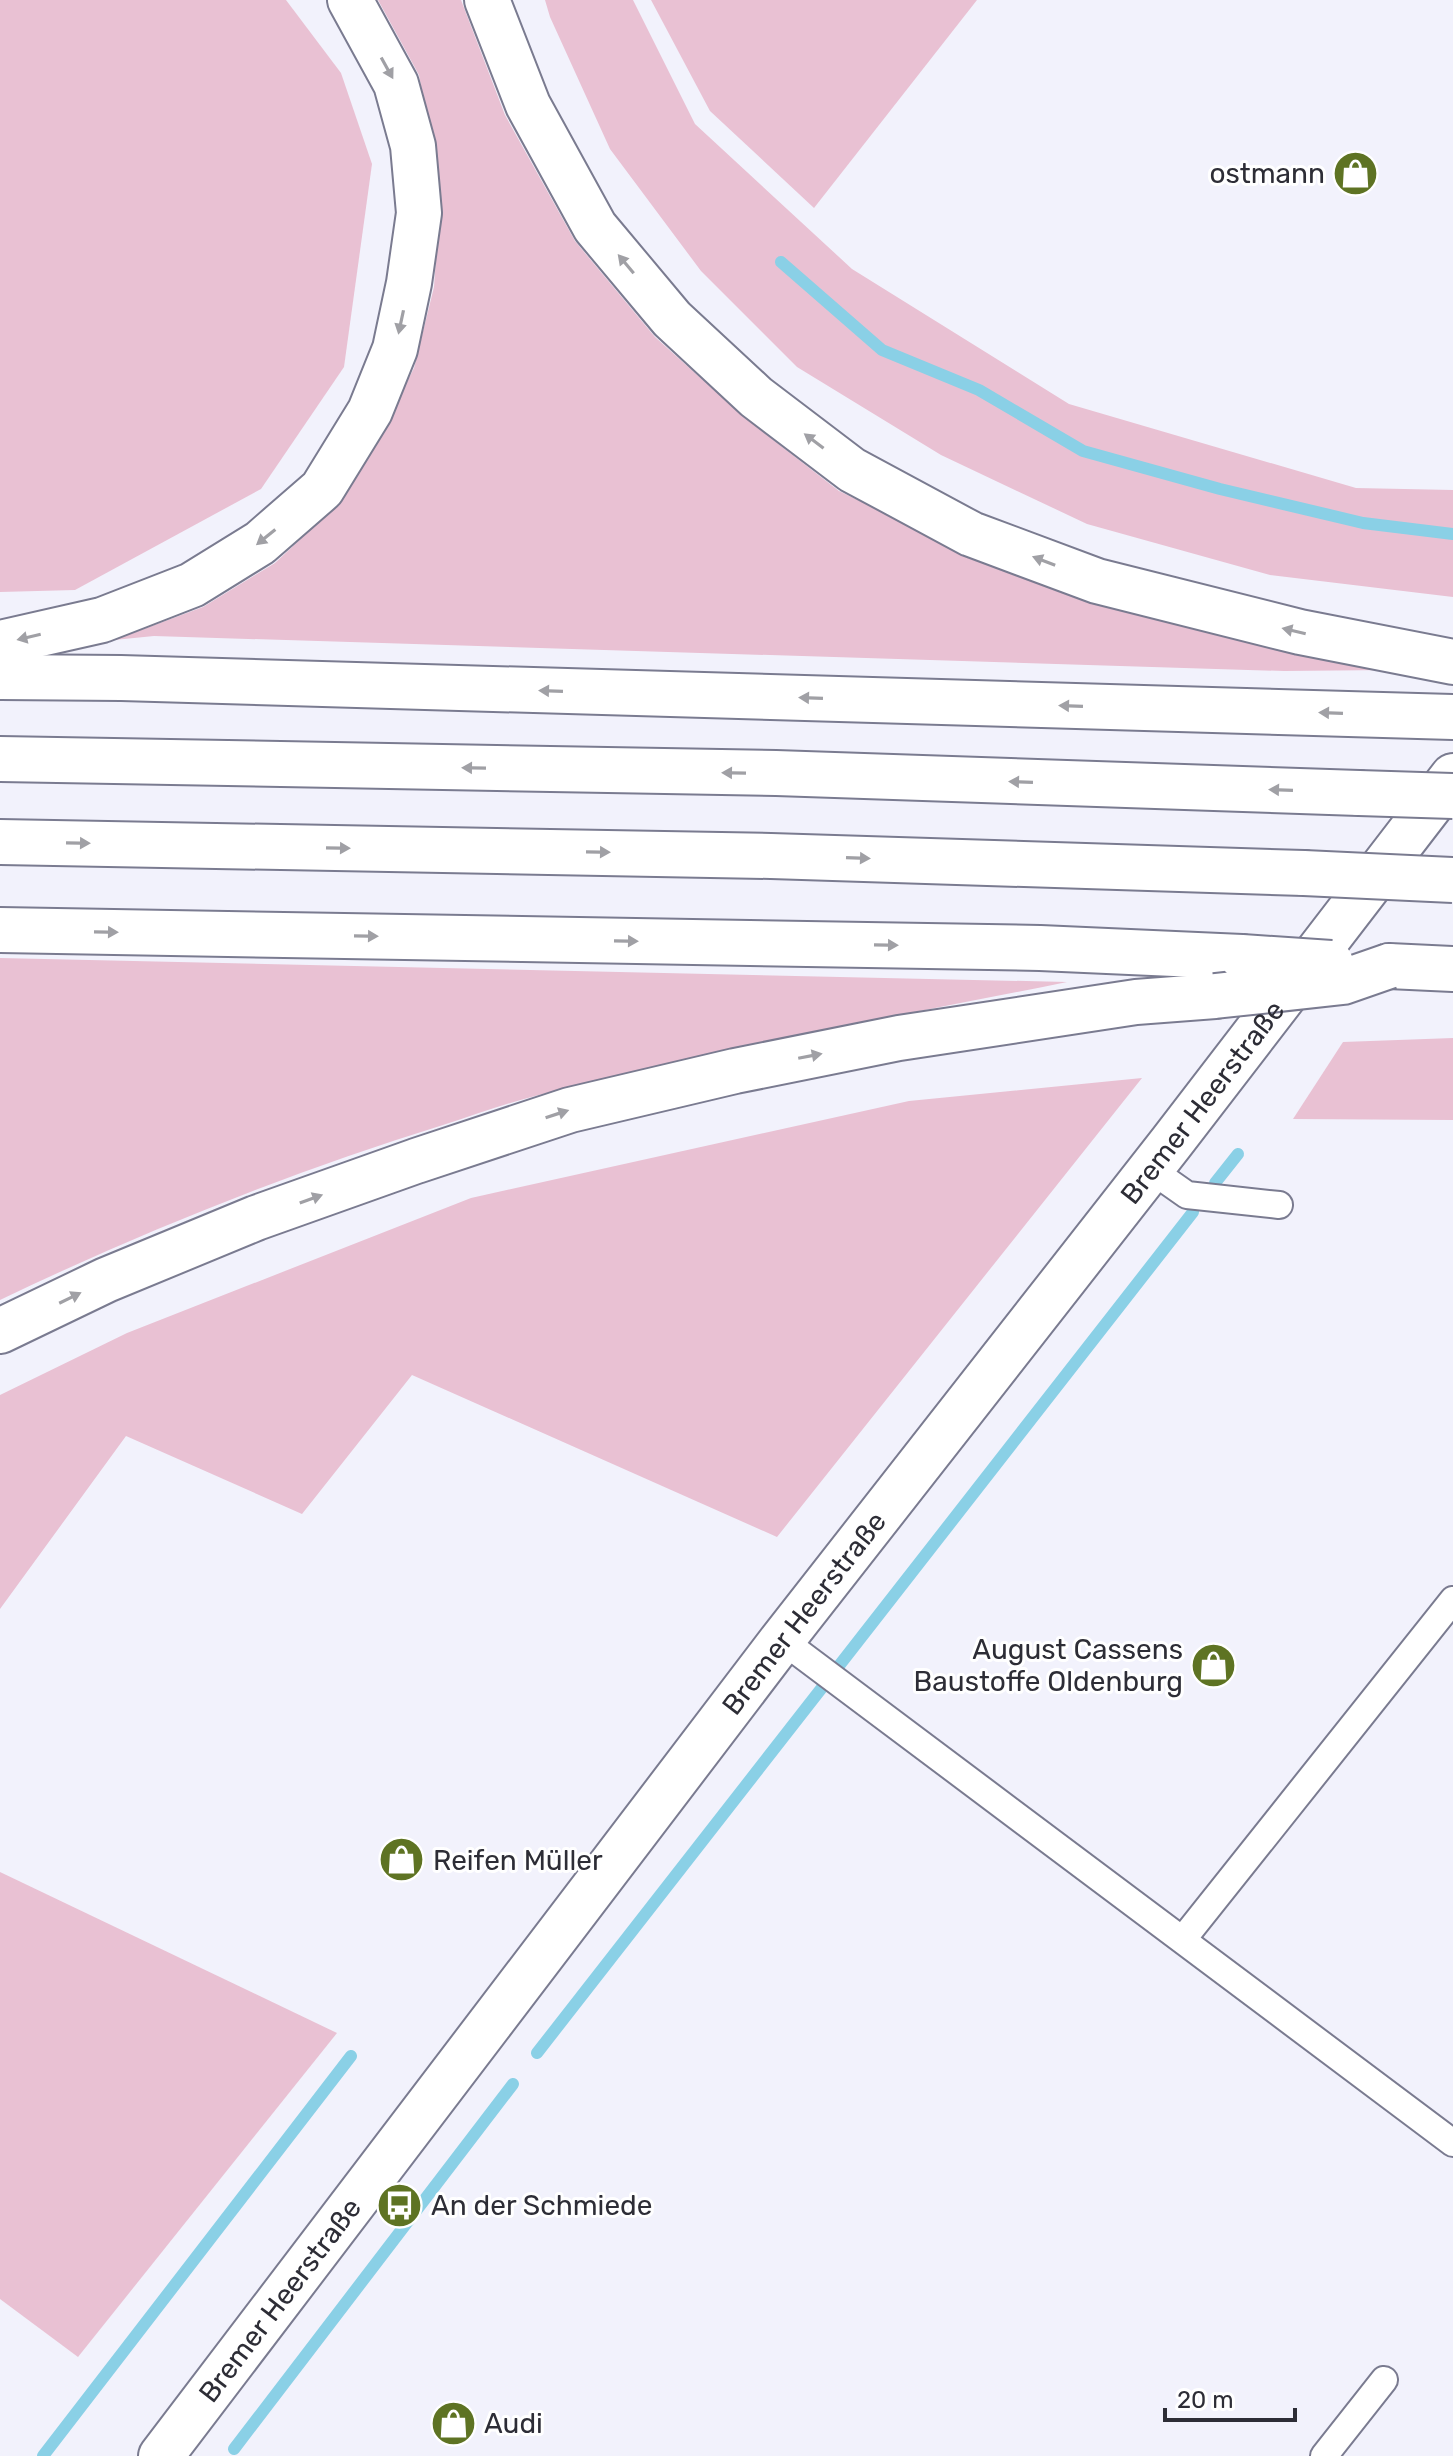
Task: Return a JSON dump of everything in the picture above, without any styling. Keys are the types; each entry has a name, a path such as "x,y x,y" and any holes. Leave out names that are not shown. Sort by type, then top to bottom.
{"main road":[{"path":"0,643 102,620 192,585 249,550 322,489 370,411 395,349 419,213 413,146 396,84 350,0"},
{"path":"487,0 528,105 595,227 672,319 756,397 852,470 971,534 1097,581 1300,632 1453,662"},
{"path":"0,677 1453,717"},
{"path":"0,759 776,773 1453,796"},
{"name":"Bremer Heerstraße","path":"161,2456 782,1640 1453,776"},
{"path":"0,842 756,855 1453,880"},
{"path":"0,930 1040,948 1453,969"},
{"path":"0,1331 106,1280 256,1218 570,1110 735,1071 899,1038 1136,1002 1343,982 1389,966"}],"lane":[{"path":"1150,1169 1187,1195 1279,1205"},
{"path":"1183,1939 1453,1600"},
{"path":"782,1640 1453,2143"},
{"path":"1324,2456 1384,2380"}],"shaded area":[{"path":"0,0 286,0 341,73 372,164 344,367 261,489 75,590 0,592"},
{"path":"378,0 461,0 505,115 575,241 655,337 745,418 839,491 969,553 1389,670 1284,671 154,636 114,640 203,607 275,563 335,507 381,433 414,368 434,287 439,213 419,75"},
{"path":"545,0 633,0 695,124 852,269 1069,404 1356,488 1453,490 1453,597 1270,575 1087,524 941,455 797,367 701,271 610,149"},
{"path":"651,0 977,0 814,208 710,111"},
{"path":"0,958 1067,982 734,1049 512,1102 274,1183 109,1250 0,1300"},
{"path":"1453,1038 1453,1120 1293,1119 1343,1042"},
{"path":"1142,1078 777,1537 412,1375 302,1514 126,1436 0,1609 0,1395 127,1333 471,1198 909,1101"},
{"path":"0,1872 337,2033 78,2357 0,2299"}],"waterway":[{"path":"781,262 882,350 979,390 1083,451 1220,489 1363,523 1453,534"},
{"path":"1215,1183 1238,1154"},
{"path":"838,1667 1193,1212"},
{"path":"537,2053 828,1680"},
{"path":"43,2456 351,2056"},
{"path":"234,2449 513,2084"}],"place":[{"name":"ostmann","path":"1356,173"},
{"name":"August Cassens Baustoffe Oldenburg","path":"1214,1665"},
{"name":"Reifen Müller","path":"402,1860"},
{"name":"An der Schmiede","path":"400,2205"},
{"name":"Audi","path":"453,2423"}]}
